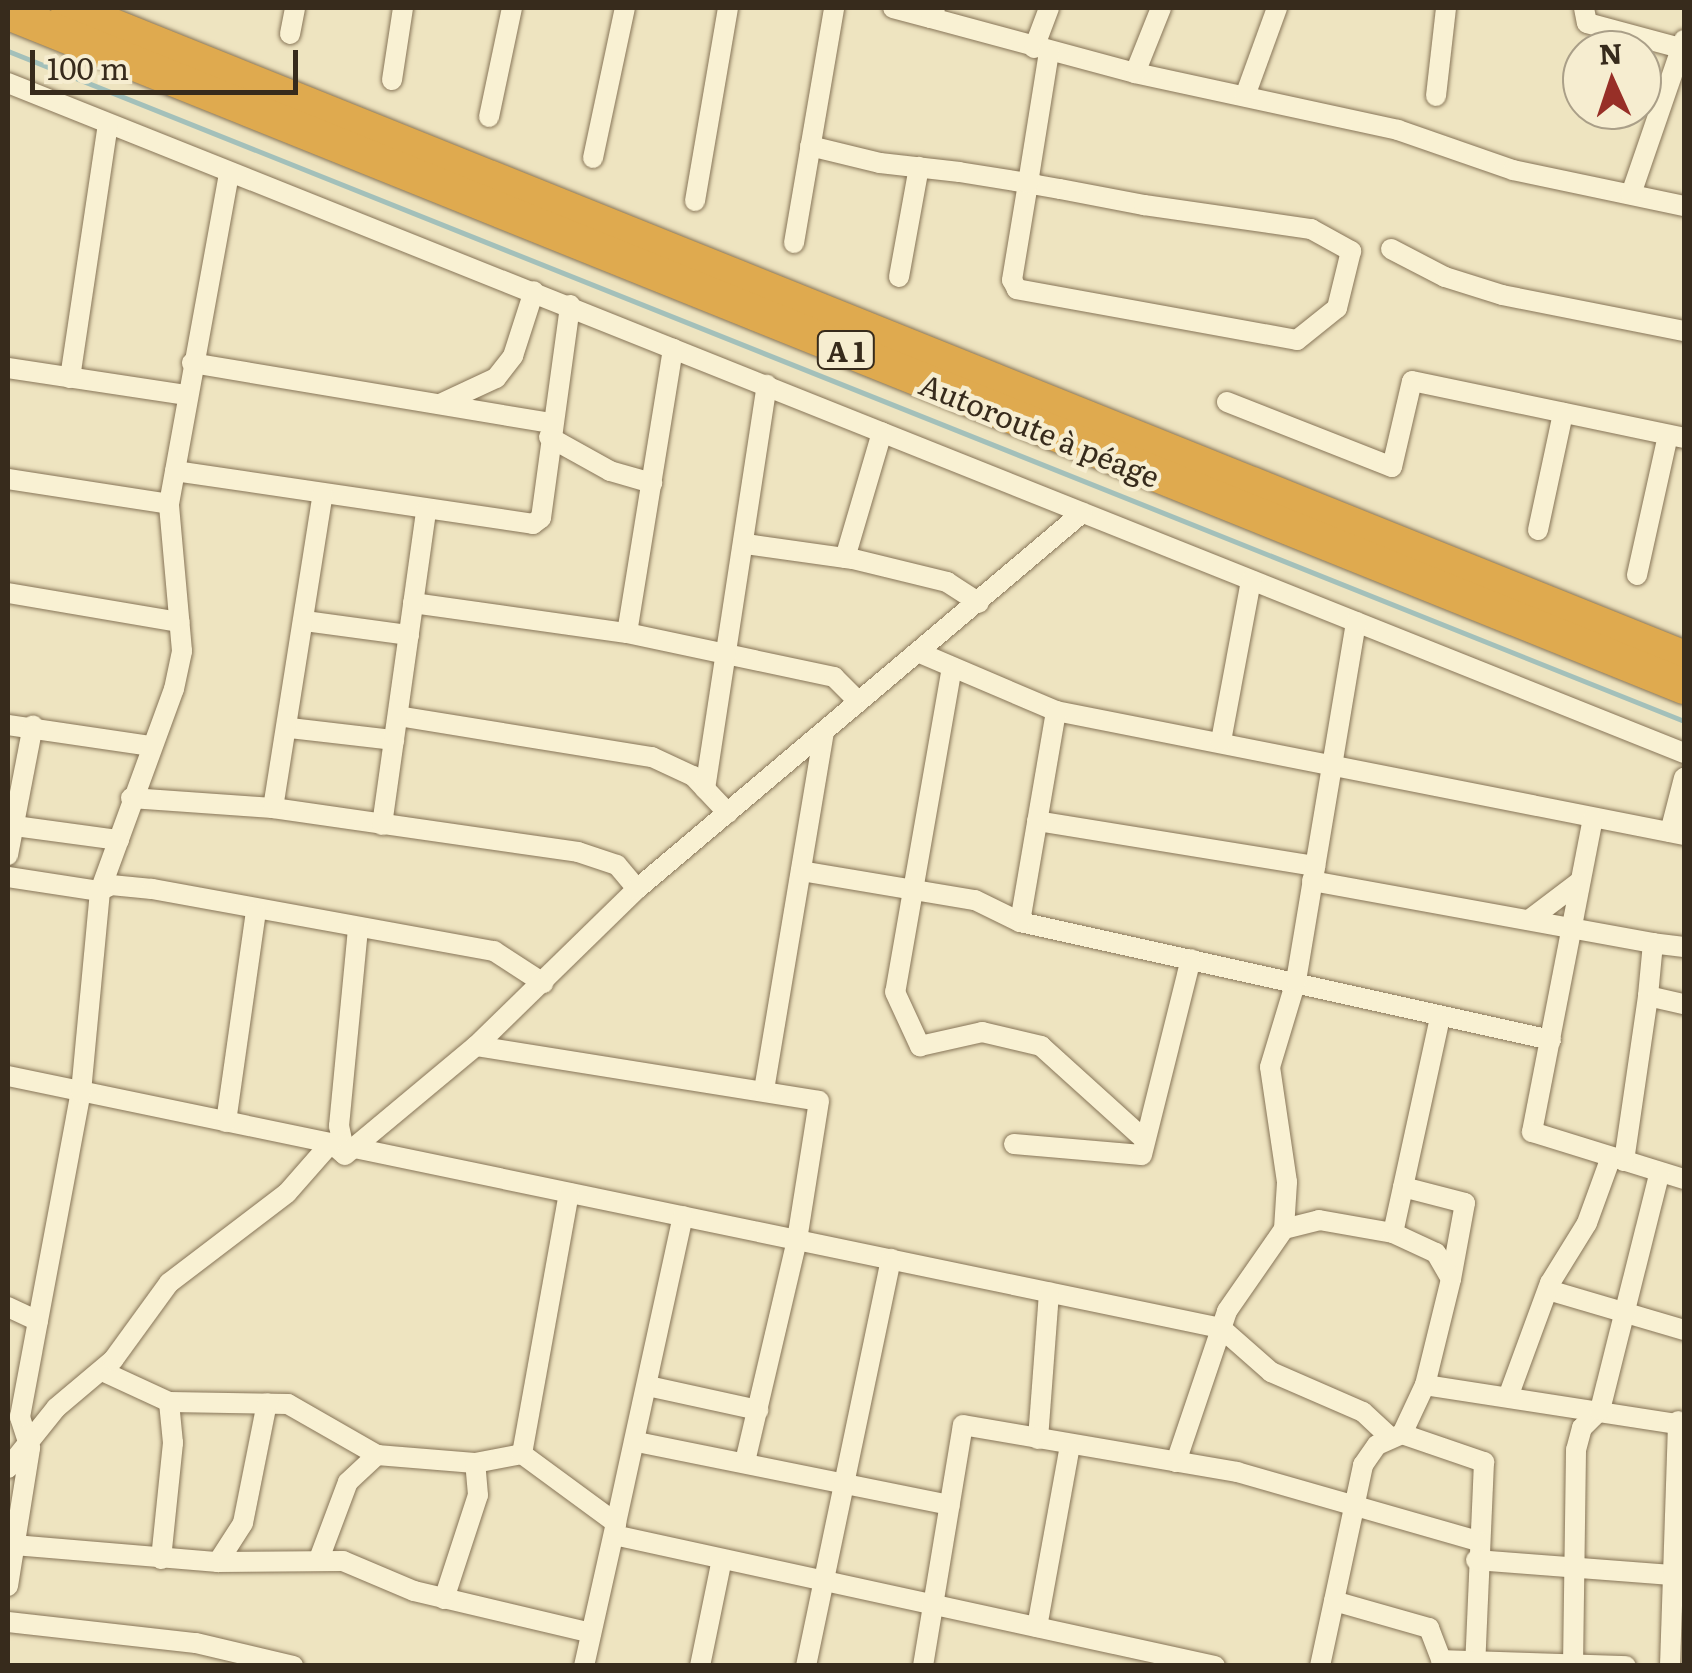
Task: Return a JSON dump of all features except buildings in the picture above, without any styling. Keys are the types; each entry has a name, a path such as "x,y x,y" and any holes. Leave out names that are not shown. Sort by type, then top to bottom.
{"highway":[{"name":"A 1","path":"68,8 1684,658"},
{"name":"Autoroute à péage","path":"8,12 1684,686"}],"street":[{"path":"290,34 296,8"},
{"path":"392,80 403,8"},
{"path":"489,117 512,8"},
{"path":"593,158 625,8"},
{"path":"695,202 728,8"},
{"path":"794,243 834,8"},
{"path":"892,8 933,13 1042,50 1136,73 1398,130 1512,170 1684,206"},
{"path":"810,146 919,167 1028,184 1339,239 1352,264 1338,308 1297,340 1092,299 1024,292 1012,280 1028,184 1049,8"},
{"path":"1136,73 1161,8"},
{"path":"1245,96 1277,8"},
{"path":"1436,96 1446,8"},
{"path":"1584,8 1587,22 1683,46 1631,194"},
{"path":"8,83 1684,753"},
{"path":"70,378 108,125"},
{"path":"899,277 919,167"},
{"path":"8,1586 30,1448 14,1422 38,1321 81,1092 100,891 174,689 180,622 169,504 229,174"},
{"path":"1391,250 1445,277 1502,294 1684,332"},
{"path":"438,405 496,378 513,356 534,291"},
{"path":"175,471 533,524 541,518 549,430 570,305"},
{"path":"628,633 673,348"},
{"path":"192,364 438,405 549,430 610,471 652,483"},
{"path":"8,368 187,395"},
{"path":"1227,402 1392,467 1412,381 1676,436 1637,575"},
{"path":"705,789 746,544 767,386"},
{"path":"1538,530 1563,413"},
{"path":"845,558 882,432"},
{"path":"8,478 169,504"},
{"path":"272,808 290,728 323,494"},
{"path":"382,825 426,510"},
{"path":"8,1468 30,1448 56,1408 102,1371 169,1284 476,1046 637,889 1082,514"},
{"path":"746,544 845,558 947,582 979,603"},
{"path":"1220,741 1251,581"},
{"path":"8,592 180,622"},
{"path":"414,603 628,633 725,658 834,677 859,702"},
{"path":"305,621 409,635"},
{"path":"1176,1462 1221,1328 1284,1229 1288,1182 1270,1067 1296,981 1356,622"},
{"path":"920,652 1056,711 1332,761 1677,834 1684,778"},
{"path":"952,667 909,890 895,992 920,1046 982,1032 1041,1046 1145,1140"},
{"path":"1020,922 1056,711"},
{"path":"398,716 652,757 678,766 728,812"},
{"path":"8,725 33,724 151,746"},
{"path":"8,856 20,769 33,724"},
{"path":"290,728 394,740"},
{"path":"764,1090 824,734"},
{"path":"131,798 272,808 602,856 637,889"},
{"path":"1593,818 1532,1132 1684,1179"},
{"path":"1036,820 1570,928 1684,946"},
{"path":"15,826 119,840"},
{"path":"801,870 975,900 1020,922 1551,1040"},
{"path":"8,877 100,891 118,885 152,889 256,912 494,951 543,983"},
{"path":"1530,920 1579,882"},
{"path":"226,1122 256,912"},
{"path":"343,1148 338,1126 358,928"},
{"path":"1508,1397 1548,1290 1588,1223 1618,1159 1654,944"},
{"path":"1014,1144 1142,1154 1191,958"},
{"path":"1648,996 1684,1004"},
{"path":"1393,1232 1440,1018"},
{"path":"476,1046 820,1101 797,1240 745,1462"},
{"path":"8,1076 1221,1328 1271,1372 1363,1412 1396,1436 1484,1462 1477,1550 1475,1663"},
{"path":"1573,1664 1576,1450 1582,1428 1600,1410 1660,1172"},
{"path":"1320,1666 1364,1464 1396,1436 1425,1385 1465,1203 1403,1187"},
{"path":"522,1454 569,1192"},
{"path":"584,1666 637,1442 684,1216"},
{"path":"1284,1229 1318,1220 1393,1232 1436,1253 1450,1279"},
{"path":"806,1666 891,1260"},
{"path":"1548,1290 1684,1330"},
{"path":"1038,1439 1049,1292"},
{"path":"8,1307 38,1321"},
{"path":"102,1371 169,1402 288,1404 377,1455 475,1463 522,1454 615,1529 722,1559 1214,1666"},
{"path":"1425,1385 1681,1423 1678,1576 1670,1666"},
{"path":"648,1386 758,1410"},
{"path":"162,1559 173,1443 169,1402"},
{"path":"218,1562 243,1523 268,1403"},
{"path":"14,1422 56,1408"},
{"path":"923,1666 936,1606 963,1425 1237,1472 1354,1506 1477,1550 1577,1568 1678,1576"},
{"path":"637,1442 950,1505"},
{"path":"1037,1628 1070,1445"},
{"path":"319,1559 348,1482 377,1455"},
{"path":"444,1599 478,1495 475,1463"},
{"path":"14,1545 218,1562 342,1561 444,1599 591,1633"},
{"path":"700,1666 722,1559"},
{"path":"1334,1600 1429,1628 1441,1660 1626,1666"},
{"path":"8,1622 196,1643 293,1666"}],"waterway":[{"path":"8,51 1684,721"}]}
